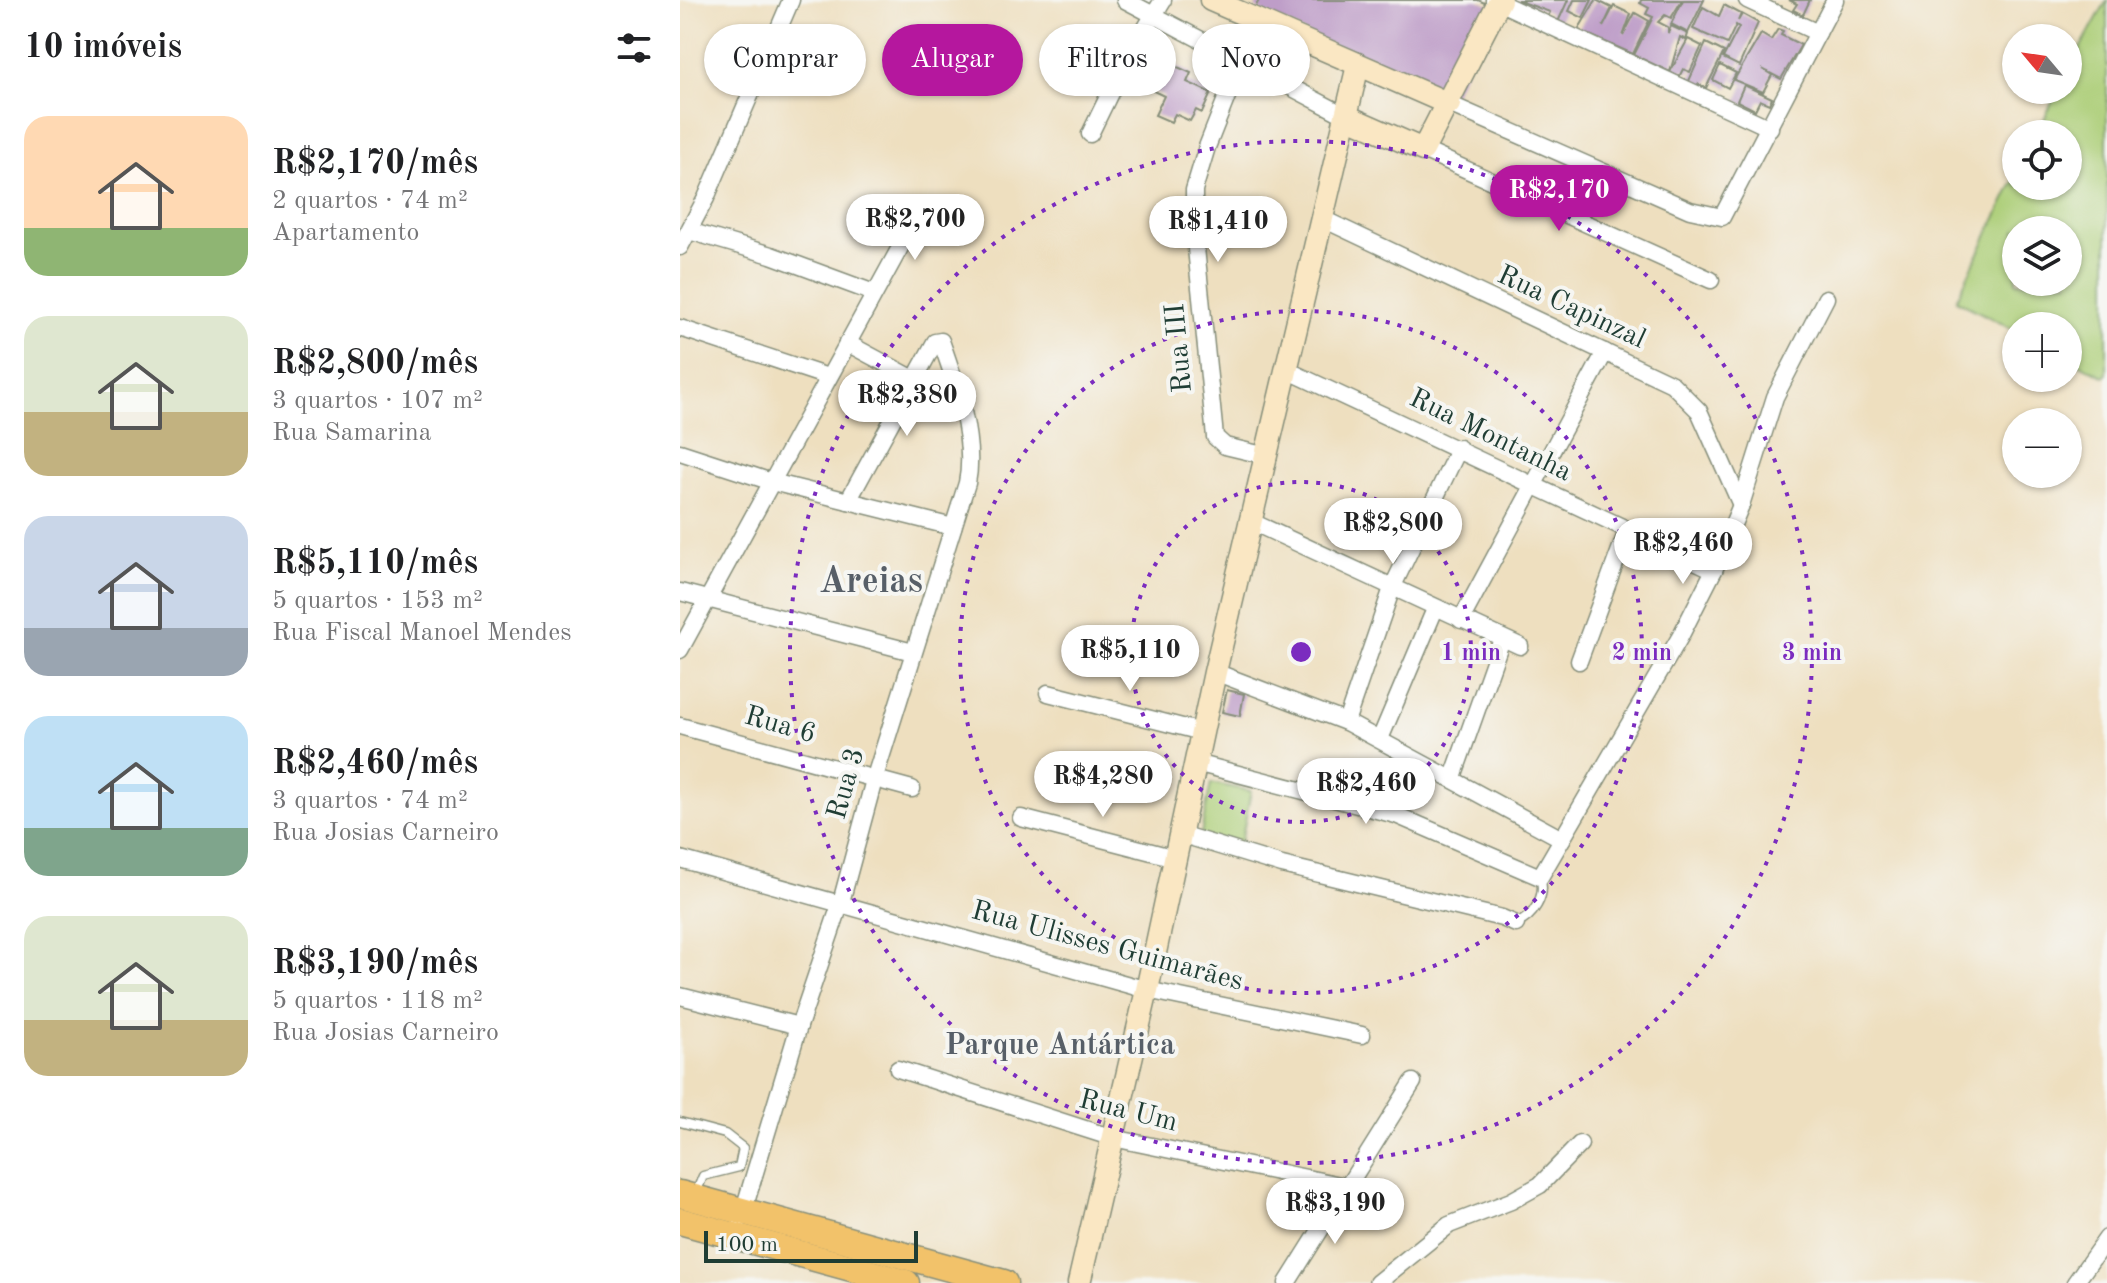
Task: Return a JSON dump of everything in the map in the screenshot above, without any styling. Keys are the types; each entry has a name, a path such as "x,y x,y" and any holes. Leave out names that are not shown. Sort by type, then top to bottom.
{"main road":[{"path":"687,1196 740,1224 906,1283"},
{"path":"680,1221 740,1224 1004,1283"}],"street":[{"path":"680,247 791,0"},
{"path":"1125,0 1159,7 1192,29"},
{"path":"1211,0 1690,210 1715,217 1724,216 1730,207 1835,0"},
{"path":"1747,0 1818,33"},
{"path":"1423,150 1449,104 1498,1 1770,128"},
{"path":"1090,134 1126,60 1159,7"},
{"path":"1079,1283 1147,990 1215,672 1358,65"},
{"name":"Rua III","path":"1228,96 1198,173 1194,228 1215,437 1225,446 1267,456"},
{"path":"1308,96 1711,280"},
{"path":"680,650 920,211"},
{"name":"Rua Capinzal","path":"1321,218 1672,384 1692,400 1741,505"},
{"path":"689,231 771,255 874,293"},
{"path":"1196,763 1396,815 1540,877 1680,637 1714,570 1741,505 1775,397 1826,298"},
{"path":"680,328 828,377"},
{"name":"Rua 3","path":"740,1224 967,483 970,456 942,344 935,342 916,380"},
{"path":"847,343 916,380 848,501"},
{"path":"1461,620 1536,486 1605,352"},
{"name":"Rua Montanha","path":"1287,370 1714,570"},
{"path":"1346,722 1392,588 1459,448"},
{"path":"680,452 772,482 953,527"},
{"path":"1250,521 1520,646"},
{"path":"1579,661 1627,531"},
{"path":"680,592 913,652"},
{"path":"1380,739 1435,609"},
{"path":"1453,777 1502,639"},
{"path":"1215,672 1346,722 1453,777 1562,839"},
{"path":"1048,693 1202,732"},
{"name":"Rua 6","path":"680,726 912,789"},
{"path":"1021,818 1175,858"},
{"path":"1180,834 1282,865 1516,924"},
{"name":"Rua Ulisses Guimarães","path":"680,859 1147,990 1362,1035"},
{"path":"680,996 799,1026"},
{"name":"Rua Um","path":"898,1069 1113,1138 1350,1187"},
{"path":"1287,1283 1413,1082"},
{"path":"1377,1283 1449,1225 1511,1201 1540,1185 1580,1144"},
{"path":"2081,1282 2107,1238"}],"lane":[{"path":"1516,924 1526,920 1540,899 1543,885 1540,877"},
{"path":"680,1122 725,1134 743,1148 739,1167 703,1176 687,1196"}],"green space":[{"path":"2107,0 2105,377 2082,365 2082,312 2002,312 2002,324 1956,300 2005,200 2082,200 2082,120 2044,120 2051,104 2082,104 2082,45"},
{"path":"1211,783 1251,791 1240,847 1200,839"}],"building":[{"path":"1259,0 1478,0 1496,8 1449,104 1310,35 1310,24 1287,24 1255,8"},
{"path":"1517,0 1568,0 1558,22 1548,17 1550,12"},
{"path":"1574,0 1592,0 1583,18 1569,11"},
{"path":"1596,0 1612,8 1603,27 1614,6 1631,14 1623,36 1635,13 1649,21 1633,54 1578,30"},
{"path":"1641,0 1682,0 1671,18 1665,15 1658,22 1668,27 1668,33 1671,26 1688,34 1686,40 1680,37 1670,72 1634,55 1653,17 1646,14 1649,8 1640,3"},
{"path":"1683,0 1704,0 1688,33 1671,24"},
{"path":"1789,0 1810,0 1803,15 1793,10 1797,4"},
{"path":"1724,5 1741,14 1738,21 1742,14 1758,23 1739,66 1723,58 1739,27 1736,25 1727,44 1693,29 1703,7 1719,16"},
{"path":"1778,29 1783,31 1781,35 1801,45 1781,79 1762,69 1772,75 1763,92 1734,80 1761,34 1771,40"},
{"path":"1688,39 1702,46 1690,72 1683,69 1679,77 1670,72"},
{"path":"1706,43 1724,52 1706,88 1698,84 1696,87 1688,83"},
{"path":"1720,65 1736,73 1728,88 1713,80"},
{"path":"1176,66 1191,73 1187,82 1192,84 1192,96 1210,96 1202,113 1196,110 1190,121 1175,114 1171,122 1155,115 1164,96 1176,96"},
{"path":"1744,85 1772,98 1769,104 1760,100 1755,110 1737,101"},
{"path":"1227,690 1244,694 1240,716 1222,712"}],"district":[{"name":"Areias","path":"871,583"},
{"name":"Parque Antártica","path":"1060,1046"}]}
